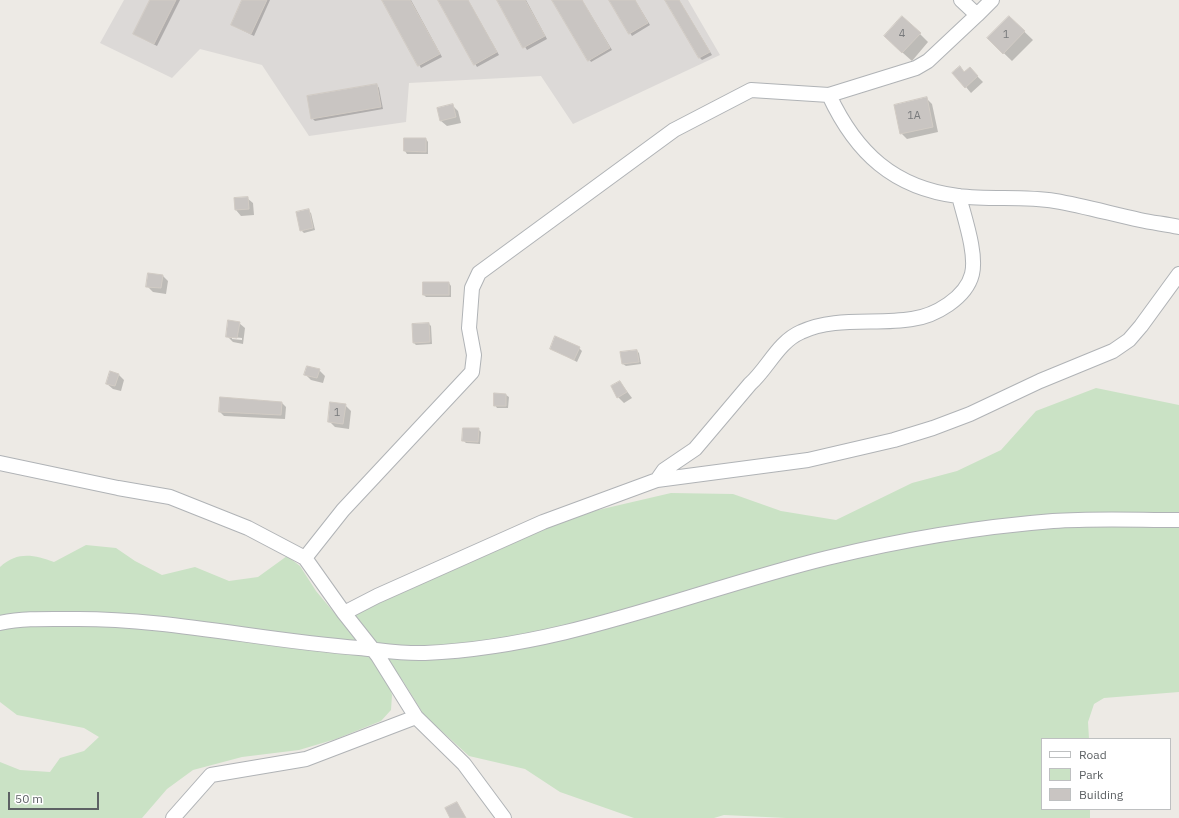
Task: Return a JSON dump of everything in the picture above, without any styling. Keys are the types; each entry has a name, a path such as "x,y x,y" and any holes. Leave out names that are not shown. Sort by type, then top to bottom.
{"street":[{"path":"961,0 977,15"},
{"path":"306,558 343,510 472,372 474,355 468,328 472,288 479,273 674,130 751,90 829,95 916,68 928,61 992,0"},
{"path":"829,95 837,112 854,137 873,160 902,179 930,190 958,196 1054,201 1179,227"},
{"path":"657,480 664,470 695,449 750,384 759,376 786,342 800,332 818,326 848,322 913,319 934,312 961,294 965,290 972,274 973,260 958,196"},
{"path":"344,613 384,593 536,525 587,504 657,480 808,460 900,438 933,428 970,414 1040,381 1113,351 1129,340 1179,274"},
{"path":"0,463 118,488 170,497 248,528 306,558 344,613 373,650 416,717 464,764 504,818"},
{"path":"0,623 15,620 95,619 171,625 320,646 422,654 545,638 595,626 732,584 827,558 958,532 1055,521 1179,520"},
{"path":"174,818 211,774 306,759 416,717"}],"shaded area":[{"path":"124,0 688,0 720,55 573,124 541,76 409,83 406,122 309,136 262,65 200,49 172,78 100,43"}],"green space":[{"path":"1096,388 1179,405 1179,692 1104,698 1094,704 1088,722 1089,738 1041,738 1041,810 1090,810 1090,818 786,818 724,815 714,818 634,818 560,792 525,769 469,756 424,715 403,681 346,613 568,517 671,493 733,494 781,511 836,520 912,483 957,471 1001,450 1036,411"},
{"path":"86,545 116,548 135,561 162,575 195,567 229,581 258,577 287,556 300,566 316,591 377,664 388,681 392,695 391,710 381,721 336,739 299,750 242,757 193,770 167,789 142,818 0,818 0,762 20,770 50,772 60,758 84,751 99,737 84,728 17,715 0,702 0,567 13,558 26,556 33,556 54,562"}],"building":[{"path":"150,0 176,0 154,44 133,34"},
{"path":"242,0 267,0 251,34 231,25"},
{"path":"382,0 410,0 440,54 418,66"},
{"path":"438,0 468,0 497,52 474,65"},
{"path":"497,0 525,0 545,36 523,48"},
{"path":"552,0 582,0 610,48 588,61"},
{"path":"609,0 635,0 648,23 629,34"},
{"path":"665,0 679,0 710,52 699,58"},
{"path":"902,16 921,33 902,53 884,36"},
{"path":"1009,16 1025,31 1003,54 987,38"},
{"path":"960,66 964,72 970,67 978,76 965,88 952,73"},
{"path":"377,84 381,107 311,119 307,96"},
{"path":"927,97 933,127 900,134 894,105"},
{"path":"453,104 456,117 440,121 437,108"},
{"path":"404,138 426,138 426,152 404,151"},
{"path":"248,197 249,209 235,210 234,198"},
{"path":"309,209 313,228 300,231 296,212"},
{"path":"148,273 163,275 161,288 146,287"},
{"path":"423,282 449,282 449,295 423,295"},
{"path":"228,320 240,322 237,338 226,337"},
{"path":"429,323 430,342 413,343 412,324"},
{"path":"555,336 580,347 574,360 550,349"},
{"path":"637,350 639,362 622,364 620,352"},
{"path":"307,366 320,369 317,378 304,375"},
{"path":"110,371 119,374 115,386 106,384"},
{"path":"620,381 627,392 617,398 611,386"},
{"path":"494,393 506,394 506,406 494,406"},
{"path":"220,397 282,402 281,415 219,412"},
{"path":"330,402 346,404 343,424 328,422"},
{"path":"463,428 479,428 478,442 462,441"},
{"path":"457,802 466,818 450,818 445,808"}]}
